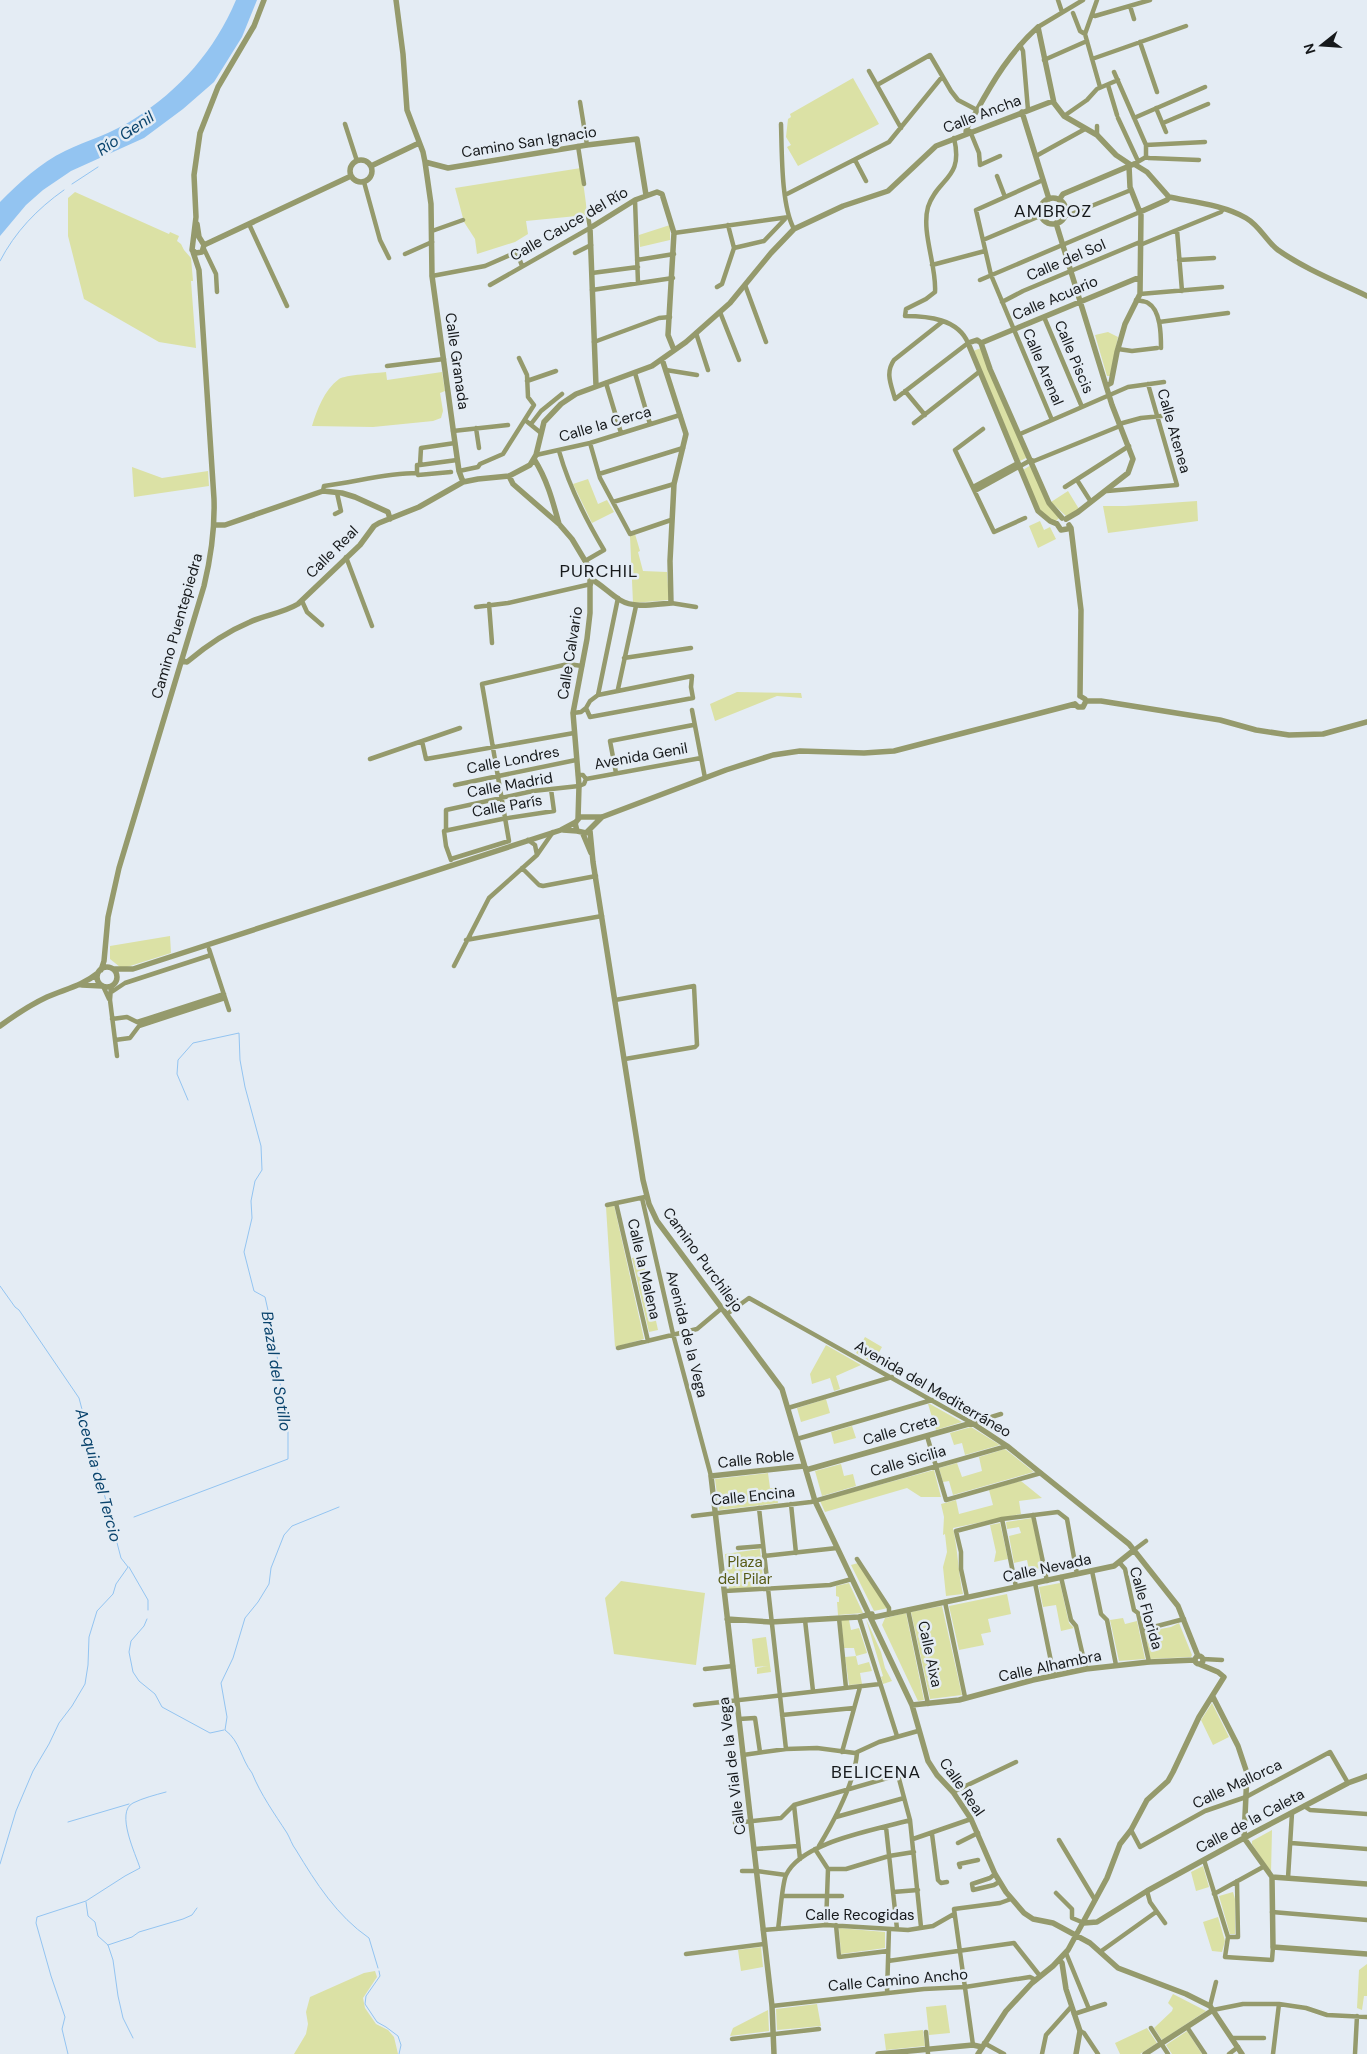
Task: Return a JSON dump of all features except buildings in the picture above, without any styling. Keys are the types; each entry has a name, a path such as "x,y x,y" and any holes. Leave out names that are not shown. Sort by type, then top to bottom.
{"street":[{"name":"Camino Puentepiedra","path":"199,270 191,244 194,241 196,217 194,175 200,133 218,86 254,26 264,0"},
{"name":"Calle Granada","path":"396,0 404,54 407,110 425,162 431,204 432,276 457,460 463,482"},
{"path":"1058,0 1062,12"},
{"path":"1000,156 980,165 978,153 968,132 977,110 1009,57 1020,45 1038,27 1083,0"},
{"path":"1097,0 1085,34 1100,87"},
{"path":"1093,15 1150,0"},
{"path":"1130,6 1134,19"},
{"path":"1073,13 1080,31 1085,34"},
{"path":"1092,59 1186,26"},
{"path":"1038,27 1053,101 1064,116 1097,135 1116,154 1147,172 1168,196 1223,209 1245,218 1257,226 1269,242 1287,256 1339,284 1367,296"},
{"path":"1044,60 1087,41"},
{"path":"1140,42 1157,92"},
{"path":"1020,45 1023,51 1025,111 1049,199"},
{"path":"877,85 930,55 958,100 977,110"},
{"path":"869,71 901,128"},
{"path":"1114,72 1146,145 1146,157"},
{"path":"785,195 889,142 942,76"},
{"path":"1064,116 1087,100 1100,87 1118,80"},
{"path":"1108,85 1133,164 1131,190 1140,212 1140,294 1125,324 1118,347 1111,383 1108,386"},
{"path":"1134,118 1205,87"},
{"name":"Calle Ancha","path":"794,229 843,206 888,191 936,146 968,132 1053,101"},
{"path":"580,102 587,145"},
{"path":"1163,123 1208,104"},
{"path":"1156,108 1166,132"},
{"path":"345,124 357,161"},
{"path":"531,424 541,411 550,409 576,394 635,373 662,359 720,312 794,229 785,218 780,124"},
{"path":"1097,126 1097,135"},
{"path":"1036,156 1085,129"},
{"path":"954,138 956,150 954,170 936,191 927,213 935,292 906,309 905,316 928,316 962,331 1038,511 1057,524 1061,530 1068,525 1078,512 1131,469 1133,459 1119,425 1056,224"},
{"name":"Camino San Ignacio","path":"425,162 448,168 578,146 637,139 646,195"},
{"path":"1146,145 1206,142"},
{"path":"371,166 419,143"},
{"path":"578,146 584,184"},
{"path":"1059,200 1063,194 1146,157 1199,160"},
{"path":"855,160 866,181"},
{"path":"357,161 365,161 371,166 371,177 364,182 357,182 351,176 351,167 357,161"},
{"path":"193,252 351,176"},
{"path":"997,176 1005,197 1044,180"},
{"path":"364,182 380,240 389,258"},
{"path":"1056,224 1064,216 1131,190"},
{"name":"Calle Cauce del Río","path":"490,285 646,195 657,192 662,194 674,233"},
{"path":"980,280 1167,200 1168,196"},
{"name":"Calle Arenal","path":"1005,197 976,210 991,275 1052,420"},
{"path":"1040,216 1041,206 1049,199 1059,200 1064,205 1064,216"},
{"path":"635,200 638,283"},
{"name":"Calle del Sol","path":"1002,302 1071,271 1222,212 1223,209"},
{"path":"588,216 591,244 596,386"},
{"path":"1040,216 1047,223 1056,224"},
{"path":"983,240 1040,216"},
{"name":"Camino Puentepiedra","path":"99,972 105,950 110,908 119,868 182,661 210,559 214,524 199,270 203,247 196,217"},
{"path":"674,350 668,335 673,278 674,233 785,218"},
{"path":"734,248 764,241 785,218"},
{"path":"432,231 463,220"},
{"path":"249,224 287,306"},
{"path":"717,287 722,284 734,248 728,225"},
{"path":"1177,230 1182,291"},
{"path":"194,241 203,247 216,274 217,292"},
{"path":"405,254 432,242"},
{"path":"575,253 591,244"},
{"path":"932,265 985,251"},
{"path":"432,276 485,266 517,252 522,266"},
{"path":"637,260 674,254"},
{"path":"1179,260 1214,258"},
{"path":"592,273 638,267"},
{"name":"Calle Acuario","path":"970,350 1014,329 1140,277"},
{"path":"592,290 673,278"},
{"path":"745,285 766,342"},
{"path":"1140,294 1222,288"},
{"path":"1118,347 1135,351 1159,348 1161,335 1159,322 1154,310 1149,303 1136,300"},
{"path":"720,312 739,360"},
{"path":"1159,322 1228,313"},
{"path":"594,342 658,318 670,317"},
{"name":"Calle Piscis","path":"1044,317 1082,407"},
{"path":"942,322 894,360 889,367 888,374 895,399 968,343 977,340 981,344 990,369 1049,503 1068,525 1081,610 1080,696 1076,699 1075,704"},
{"path":"696,333 708,370"},
{"path":"459,472 478,467 480,464 503,454 534,405 528,397 527,375 519,358"},
{"path":"387,366 444,359"},
{"path":"662,359 686,434 674,484 671,520 671,603"},
{"path":"666,370 697,376"},
{"path":"527,381 556,371"},
{"path":"914,423 979,372"},
{"path":"635,373 650,424"},
{"path":"606,382 621,434"},
{"path":"1020,434 1128,387 1164,382"},
{"name":"Calle Atenea","path":"1107,490 1176,485 1148,384"},
{"path":"906,391 925,415"},
{"path":"509,476 530,465 535,457 544,422 550,409 562,394"},
{"name":"Calle la Cerca","path":"535,457 590,443 680,415"},
{"path":"974,489 1031,460 1034,461 1119,425 1157,416 1172,415"},
{"path":"525,420 541,433"},
{"path":"453,431 508,425"},
{"path":"476,428 479,448"},
{"path":"983,429 955,450 994,532 1025,518"},
{"path":"420,465 421,448 455,443"},
{"path":"590,443 599,474 630,534 671,520"},
{"path":"1065,487 1129,446"},
{"path":"599,474 683,448"},
{"path":"559,451 566,475 582,512 604,550 585,561"},
{"path":"535,457 553,514"},
{"path":"417,473 417,465 457,460"},
{"path":"323,491 324,486 356,482 390,474 417,473 418,475 451,472"},
{"name":"Calle Calvario","path":"509,476 513,484 553,514 559,524 572,538 590,569 591,582 587,639 573,713 579,786 577,820 580,832"},
{"name":"Calle Real","path":"182,661 187,662 208,645 250,621 293,608 360,545 374,526 420,507 463,482 509,476"},
{"path":"1077,480 1091,502"},
{"path":"613,502 674,484"},
{"path":"214,524 224,525 323,491 355,497 388,512 390,519"},
{"path":"335,514 341,511 337,493"},
{"path":"1057,524 1059,520 1068,525"},
{"path":"346,557 372,626"},
{"path":"476,607 508,603 591,582 602,585 618,598 636,606 671,603 696,607"},
{"path":"598,695 618,598"},
{"path":"302,601 307,612 322,624"},
{"path":"489,604 492,643"},
{"path":"618,689 636,606"},
{"path":"624,658 691,648"},
{"path":"465,858 509,841 482,684 568,664 582,666"},
{"path":"573,713 581,712 586,708 590,700 598,695 618,689 692,676 690,687 693,698 590,717 586,708"},
{"path":"1080,696 1086,701 1101,701 1220,720 1256,730 1289,735 1323,734 1367,722"},
{"path":"117,1056 110,1000 111,990 117,980 133,969 452,862 561,830 577,820 587,817 602,817 754,760 788,752 878,753 905,749 1075,704 1078,707 1082,707 1086,701"},
{"path":"692,710 693,725 705,778"},
{"path":"616,773 610,741 693,725"},
{"path":"370,759 460,728"},
{"path":"422,741 426,759 574,733"},
{"name":"Avenida Genil","path":"586,779 701,758"},
{"name":"Calle Londres","path":"455,785 576,760"},
{"name":"Avenida Genil","path":"578,776 584,775 586,779"},
{"name":"Avenida Genil","path":"579,786 584,784 586,779"},
{"name":"Calle Madrid","path":"445,831 446,810 501,798 579,786"},
{"name":"Calle París","path":"445,831 504,818 554,811 551,789"},
{"path":"579,806 587,817"},
{"name":"Camino Purchilejo","path":"587,817 591,828 596,876 647,1208 782,1389 815,1501 870,1615"},
{"path":"561,830 580,832 591,828 602,817"},
{"path":"445,831 446,846 452,862"},
{"path":"454,966 489,898 537,855 553,832"},
{"name":"Camino Purchilejo","path":"580,832 594,862"},
{"path":"528,840 535,845 537,855"},
{"path":"522,868 539,885 543,886 596,876"},
{"path":"466,940 602,916"},
{"path":"209,949 229,1010"},
{"name":"Camino Puentepiedra","path":"105,950 113,969"},
{"path":"111,990 125,983 211,955"},
{"path":"80,986 106,967 133,969"},
{"path":"113,969 117,974 117,980"},
{"path":"99,972 98,980 110,1000"},
{"path":"0,1026 29,1006 49,996 80,986 102,986 111,990"},
{"path":"615,1000 694,986 698,1042 695,1048 625,1060"},
{"path":"112,1020 127,1018 138,1022 224,996"},
{"path":"115,1040 130,1038 139,1026 224,996"},
{"name":"Calle la Malena","path":"607,1205 644,1197"},
{"name":"Calle la Malena","path":"616,1203 648,1341"},
{"name":"Avenida de la Vega","path":"647,1208 648,1227 673,1334 711,1476"},
{"path":"648,1227 656,1222"},
{"name":"Avenida del Mediterráneo","path":"727,1314 749,1298 892,1377 972,1423 1007,1446 1129,1544 1178,1606 1199,1660"},
{"path":"618,1348 697,1328 722,1308"},
{"path":"788,1408 892,1377"},
{"path":"797,1439 932,1400"},
{"name":"Calle Creta","path":"805,1468 1002,1414"},
{"path":"927,1436 946,1500 1041,1473"},
{"name":"Calle Sicilia","path":"815,1501 1007,1446"},
{"name":"Calle Roble","path":"711,1476 805,1468"},
{"name":"Calle Vial de la Vega","path":"711,1476 772,2006 774,2054"},
{"name":"Calle Encina","path":"693,1516 815,1501"},
{"path":"791,1504 796,1553"},
{"path":"759,1508 786,1749"},
{"path":"967,1597 960,1569 961,1552 956,1530 1002,1520 1058,1512 1066,1519 1078,1574"},
{"path":"1033,1515 1047,1580"},
{"path":"1002,1520 1016,1587"},
{"name":"Calle Nevada","path":"917,1607 936,1600 945,1602 1114,1566 1146,1541"},
{"path":"738,1548 763,1546"},
{"path":"764,1556 837,1548"},
{"path":"857,1559 889,1608 889,1612"},
{"name":"Calle Florida","path":"1119,1562 1124,1569 1134,1610 1138,1613 1149,1662"},
{"path":"1092,1571 1101,1614 1107,1620 1116,1665"},
{"path":"1061,1577 1070,1620 1076,1626 1086,1669"},
{"path":"724,1591 830,1585 852,1579"},
{"path":"1035,1583 1054,1676"},
{"path":"945,1602 966,1697"},
{"path":"889,1612 917,1607"},
{"path":"728,1619 772,1622 859,1617 917,1607"},
{"name":"Calle Aixa","path":"908,1610 928,1704"},
{"name":"Calle Real","path":"870,1615 912,1706 928,1761 938,1776 953,1792 971,1819 978,1833 983,1858 1011,1899 1024,1913 1033,1919 1053,1923 1090,1943 1118,1968 1186,1994 1212,2008"},
{"path":"859,1617 897,1736"},
{"path":"838,1618 846,1688"},
{"path":"1142,1630 1184,1619"},
{"path":"805,1620 813,1691"},
{"path":"1199,1660 1222,1660"},
{"path":"978,2054 1000,2018 1036,1979 1066,1952 1084,1923 1113,1864 1120,1844 1131,1830 1147,1800 1168,1781 1199,1718 1224,1677 1199,1660"},
{"name":"Calle Alhambra","path":"912,1706 966,1697 1086,1669 1149,1662 1199,1660"},
{"path":"705,1669 733,1666"},
{"path":"695,1705 880,1684"},
{"path":"842,1752 860,1687"},
{"path":"1204,1860 1228,1937 1225,1957 1272,1960 1272,1877 1244,1838 1247,1773 1241,1753 1212,1698"},
{"path":"782,1715 854,1708"},
{"path":"739,1719 756,1718 760,1752"},
{"path":"743,1755 786,1749 817,1748 857,1752 897,1736 918,1731"},
{"path":"778,1929 786,1875 800,1859 817,1847 836,1817 857,1752"},
{"name":"Calle Mallorca","path":"1131,1830 1140,1847 1205,1811 1246,1797 1330,1752 1348,1783"},
{"path":"953,1792 1016,1762"},
{"path":"735,1823 781,1818 794,1805 898,1775 913,1839 921,1928"},
{"name":"Calle de la Caleta","path":"1084,1923 1096,1922 1147,1891 1244,1838 1348,1783 1367,1776"},
{"path":"836,1817 904,1798"},
{"path":"794,1805 800,1859"},
{"path":"1304,1806 1310,1810 1367,1814"},
{"path":"1288,1878 1292,1813"},
{"path":"913,1839 971,1819"},
{"path":"754,1849 817,1847 910,1820"},
{"path":"886,1828 897,1929"},
{"path":"958,1842 978,1833"},
{"path":"932,1834 938,1880 941,1883 948,1882"},
{"path":"1059,1840 1095,1900"},
{"path":"1291,1843 1367,1849"},
{"path":"817,1847 828,1869 826,1925"},
{"path":"828,1869 846,1870 889,1856 914,1852"},
{"path":"960,1867 960,1864 983,1858"},
{"path":"1214,1894 1263,1867"},
{"path":"742,1871 786,1875"},
{"path":"995,1874 990,1878 972,1884 973,1890 999,1882"},
{"path":"1272,1877 1367,1884"},
{"path":"1228,1937 1238,1937 1238,1881"},
{"path":"893,1892 918,1890"},
{"path":"1147,1891 1150,1902 1165,1923"},
{"path":"1056,1894 1072,1909 1072,1918 1084,1923"},
{"path":"783,1896 842,1896"},
{"path":"973,2045 954,1911 1000,1903 1011,1899"},
{"name":"Calle Recogidas","path":"762,1930 826,1925 889,1930 921,1928 933,1926 954,1911"},
{"path":"1100,1952 1156,1912"},
{"path":"1272,1912 1367,1920"},
{"path":"836,1925 838,1956 888,1951"},
{"path":"887,1993 889,1930"},
{"path":"1065,1930 1070,1946"},
{"path":"888,1961 1014,1943 1036,1979"},
{"path":"686,1954 764,1944"},
{"path":"1272,1947 1367,1954"},
{"path":"1066,1952 1089,2009"},
{"path":"1059,1960 1062,1963 1071,2007 1080,2032 1076,2054"},
{"name":"Calle Camino Ancho","path":"772,2006 887,1993 965,1987 1027,1978 1036,1979"},
{"path":"1216,1982 1212,2008 1242,2054"},
{"path":"1074,2014 1105,2004"},
{"path":"1146,2054 1212,2008 1243,2004 1279,2004 1306,2008 1327,2015 1367,2017"},
{"path":"1274,2054 1279,2004"},
{"path":"1042,2054 1046,2035 1071,2007"},
{"path":"1355,2054 1357,2016"},
{"path":"1186,2027 1205,2054"},
{"path":"1151,2028 1168,2054"},
{"path":"732,2039 820,2029"},
{"path":"926,2032 928,2052"},
{"path":"1080,2032 1084,2033 1098,2054"},
{"path":"1232,2038 1264,2038"},
{"path":"878,2054 928,2052 983,2045 1004,2054"},
{"path":"1229,2054 1238,2048"}],"green space":[{"path":"853,78 879,124 798,166 787,147 791,145 786,137 790,114"},
{"path":"581,168 587,215 526,221 528,234 515,242 477,254 475,239 464,222 455,188"},
{"path":"75,192 169,234 170,232 179,236 177,241 191,258 196,348 159,342 84,299 68,236 68,198"},
{"path":"670,225 670,240 640,247 639,235"},
{"path":"1108,332 1118,337 1110,376 1107,376 1095,335"},
{"path":"981,348 1028,457 1020,461 973,351"},
{"path":"386,372 387,380 442,372 445,391 440,393 443,411 441,418 433,421 373,427 312,426 325,394 339,379 354,375"},
{"path":"1031,465 1059,518 1055,522 1039,510 1023,470"},
{"path":"132,467 162,478 208,471 209,486 134,497"},
{"path":"588,479 598,504 607,500 614,512 592,523 573,484"},
{"path":"1068,491 1079,509 1066,516 1051,502"},
{"path":"1197,501 1198,521 1108,533 1103,506"},
{"path":"1040,521 1044,530 1050,527 1056,539 1038,548 1029,526"},
{"path":"635,534 643,571 667,572 669,600 633,603 630,536"},
{"path":"737,692 801,693 802,698 777,696 715,721 710,704"},
{"path":"170,936 171,953 127,967 120,967 110,959 110,946"},
{"path":"614,1205 644,1339 615,1347 606,1207"},
{"path":"642,1256 658,1330 649,1332 632,1258"},
{"path":"865,1337 882,1347 873,1363 856,1353"},
{"path":"826,1345 861,1365 836,1376 840,1389 834,1391 830,1378 812,1384 810,1374"},
{"path":"826,1399 830,1413 801,1422 797,1408"},
{"path":"928,1404 930,1404 962,1422 936,1430"},
{"path":"852,1426 856,1438 834,1444 831,1432"},
{"path":"971,1427 1000,1445 965,1455 962,1443 954,1445 950,1433"},
{"path":"1005,1449 1034,1472 953,1495 949,1481 943,1482 939,1468 957,1463 962,1477 982,1471 979,1457"},
{"path":"841,1464 844,1476 853,1474 856,1486 822,1496 815,1471"},
{"path":"934,1470 941,1497 921,1497 907,1488 825,1512 820,1501"},
{"path":"768,1473 770,1488 776,1488 778,1503 719,1510 715,1479"},
{"path":"1021,1481 1042,1498 1019,1501 1021,1514 953,1528 963,1594 946,1596 943,1567 947,1552 945,1534 943,1535 944,1517 941,1504 956,1500 959,1514 993,1505 989,1490"},
{"path":"1032,1518 1042,1568 1029,1570 1027,1560 1014,1563 1009,1536 1021,1533 1019,1527 1007,1529 1006,1522"},
{"path":"1000,1523 1008,1559 994,1562 996,1552 990,1525"},
{"name":"Plaza del Pilar","path":"760,1549 764,1587 729,1589 725,1554"},
{"path":"858,1563 888,1608 874,1611 851,1565"},
{"path":"621,1581 705,1593 696,1665 614,1654 605,1598"},
{"path":"849,1583 863,1613 838,1615 837,1602 839,1602 839,1597 836,1596 836,1586"},
{"path":"1060,1583 1069,1623 1074,1628 1061,1631 1056,1605 1043,1607 1039,1587"},
{"path":"1007,1594 1011,1614 988,1619 991,1632 981,1634 984,1645 959,1650 949,1606"},
{"path":"942,1606 962,1695 930,1699 911,1612"},
{"path":"906,1613 924,1700 918,1701 882,1625 885,1618"},
{"path":"1123,1618 1125,1624 1137,1621 1145,1659 1119,1661 1110,1620"},
{"path":"866,1619 892,1681 883,1684 881,1677 883,1676"},
{"path":"841,1620 849,1620 851,1630 859,1628 867,1653 856,1656 854,1648 844,1648"},
{"path":"1179,1623 1192,1655 1191,1657 1150,1659 1145,1632 1171,1627"},
{"path":"766,1637 771,1672 757,1674 757,1668 768,1666 755,1667 752,1639"},
{"path":"856,1656 858,1665 869,1662 872,1671 860,1673 862,1684 849,1685 845,1657"},
{"path":"1212,1703 1229,1737 1213,1745 1201,1720"},
{"path":"1272,1830 1271,1873 1252,1844 1252,1841"},
{"path":"1203,1866 1209,1887 1196,1891 1191,1872"},
{"path":"1233,1892 1235,1899 1235,1934 1230,1934 1219,1896"},
{"path":"1218,1917 1225,1941 1222,1952 1212,1951 1203,1922"},
{"path":"839,1928 885,1932 885,1948 841,1954"},
{"path":"761,1947 763,1967 741,1971 738,1950"},
{"path":"1367,1964 1367,1996 1364,1996 1362,2010 1357,2008 1359,1970"},
{"path":"375,1971 377,1977 363,1998 365,2008 376,2024 388,2030 394,2037 398,2054 294,2054 306,2034 308,2024 306,2012 310,1997 364,1973"},
{"path":"1173,1994 1206,2011 1162,2040 1154,2028 1172,2011 1173,2008 1168,2003"},
{"path":"817,2004 821,2026 777,2030 776,2009"},
{"path":"946,2005 950,2033 929,2035 926,2007"},
{"path":"768,2010 769,2031 730,2036 733,2028"},
{"path":"1147,2028 1157,2043 1140,2054 1120,2054 1115,2043"},
{"path":"923,2030 925,2046 886,2050 884,2034"},
{"path":"1187,2031 1202,2054 1172,2054 1166,2045"}],"water":[{"name":"Río Genil","path":"236,0 257,0 242,37 214,82 183,109 144,138 71,171 43,190 26,205 0,236 0,202 47,161 126,124 151,108 181,82 207,52 218,36"}],"waterway":[{"name":"Acequia del Tercio","path":"72,184 98,167"},
{"name":"Acequia del Tercio","path":"0,261 13,240 28,222 64,190"},
{"name":"Brazal del Sotillo","path":"134,1517 288,1459 288,1431 282,1400 276,1346 265,1297 254,1291 244,1252 252,1218 251,1201 255,1181 262,1170 261,1146 245,1087 240,1060 239,1033 193,1043 178,1060 177,1074 188,1100"},
{"name":"Acequia del Tercio","path":"0,1286 19,1310 79,1398 121,1558 128,1567 116,1584 113,1594 97,1611 89,1637 85,1684 59,1723 33,1771 16,1811 0,1864"},
{"path":"339,1507 292,1526 284,1535 271,1568 269,1584 245,1618 233,1658 221,1683 227,1717 225,1730 234,1739 264,1796 319,1887 347,1920 369,1938 378,1968"},
{"name":"Acequia del Tercio","path":"129,1567 148,1600 148,1610"},
{"name":"Acequia del Tercio","path":"147,1619 144,1626 131,1641 129,1652 133,1672 139,1681 155,1694 162,1707 210,1733 224,1730"},
{"path":"68,2054 62,2029 65,2017 36,1923 37,1917 86,1901 140,1868 128,1834 126,1824 128,1808 137,1801 166,1792"},
{"path":"68,1822 129,1804"},
{"path":"86,1902 88,1916 95,1922 98,1936 108,1945 113,1960 123,2018 133,2038"},
{"path":"108,1945 132,1937 139,1932 183,1919 192,1915 197,1908"},
{"path":"379,1971 380,1976 366,1996 365,2004 377,2022 398,2036 401,2045 399,2054"}],"district":[{"name":"AMBROZ","path":"1053,211"},
{"name":"PURCHIL","path":"599,571"},
{"name":"BELICENA","path":"876,1772"}]}
